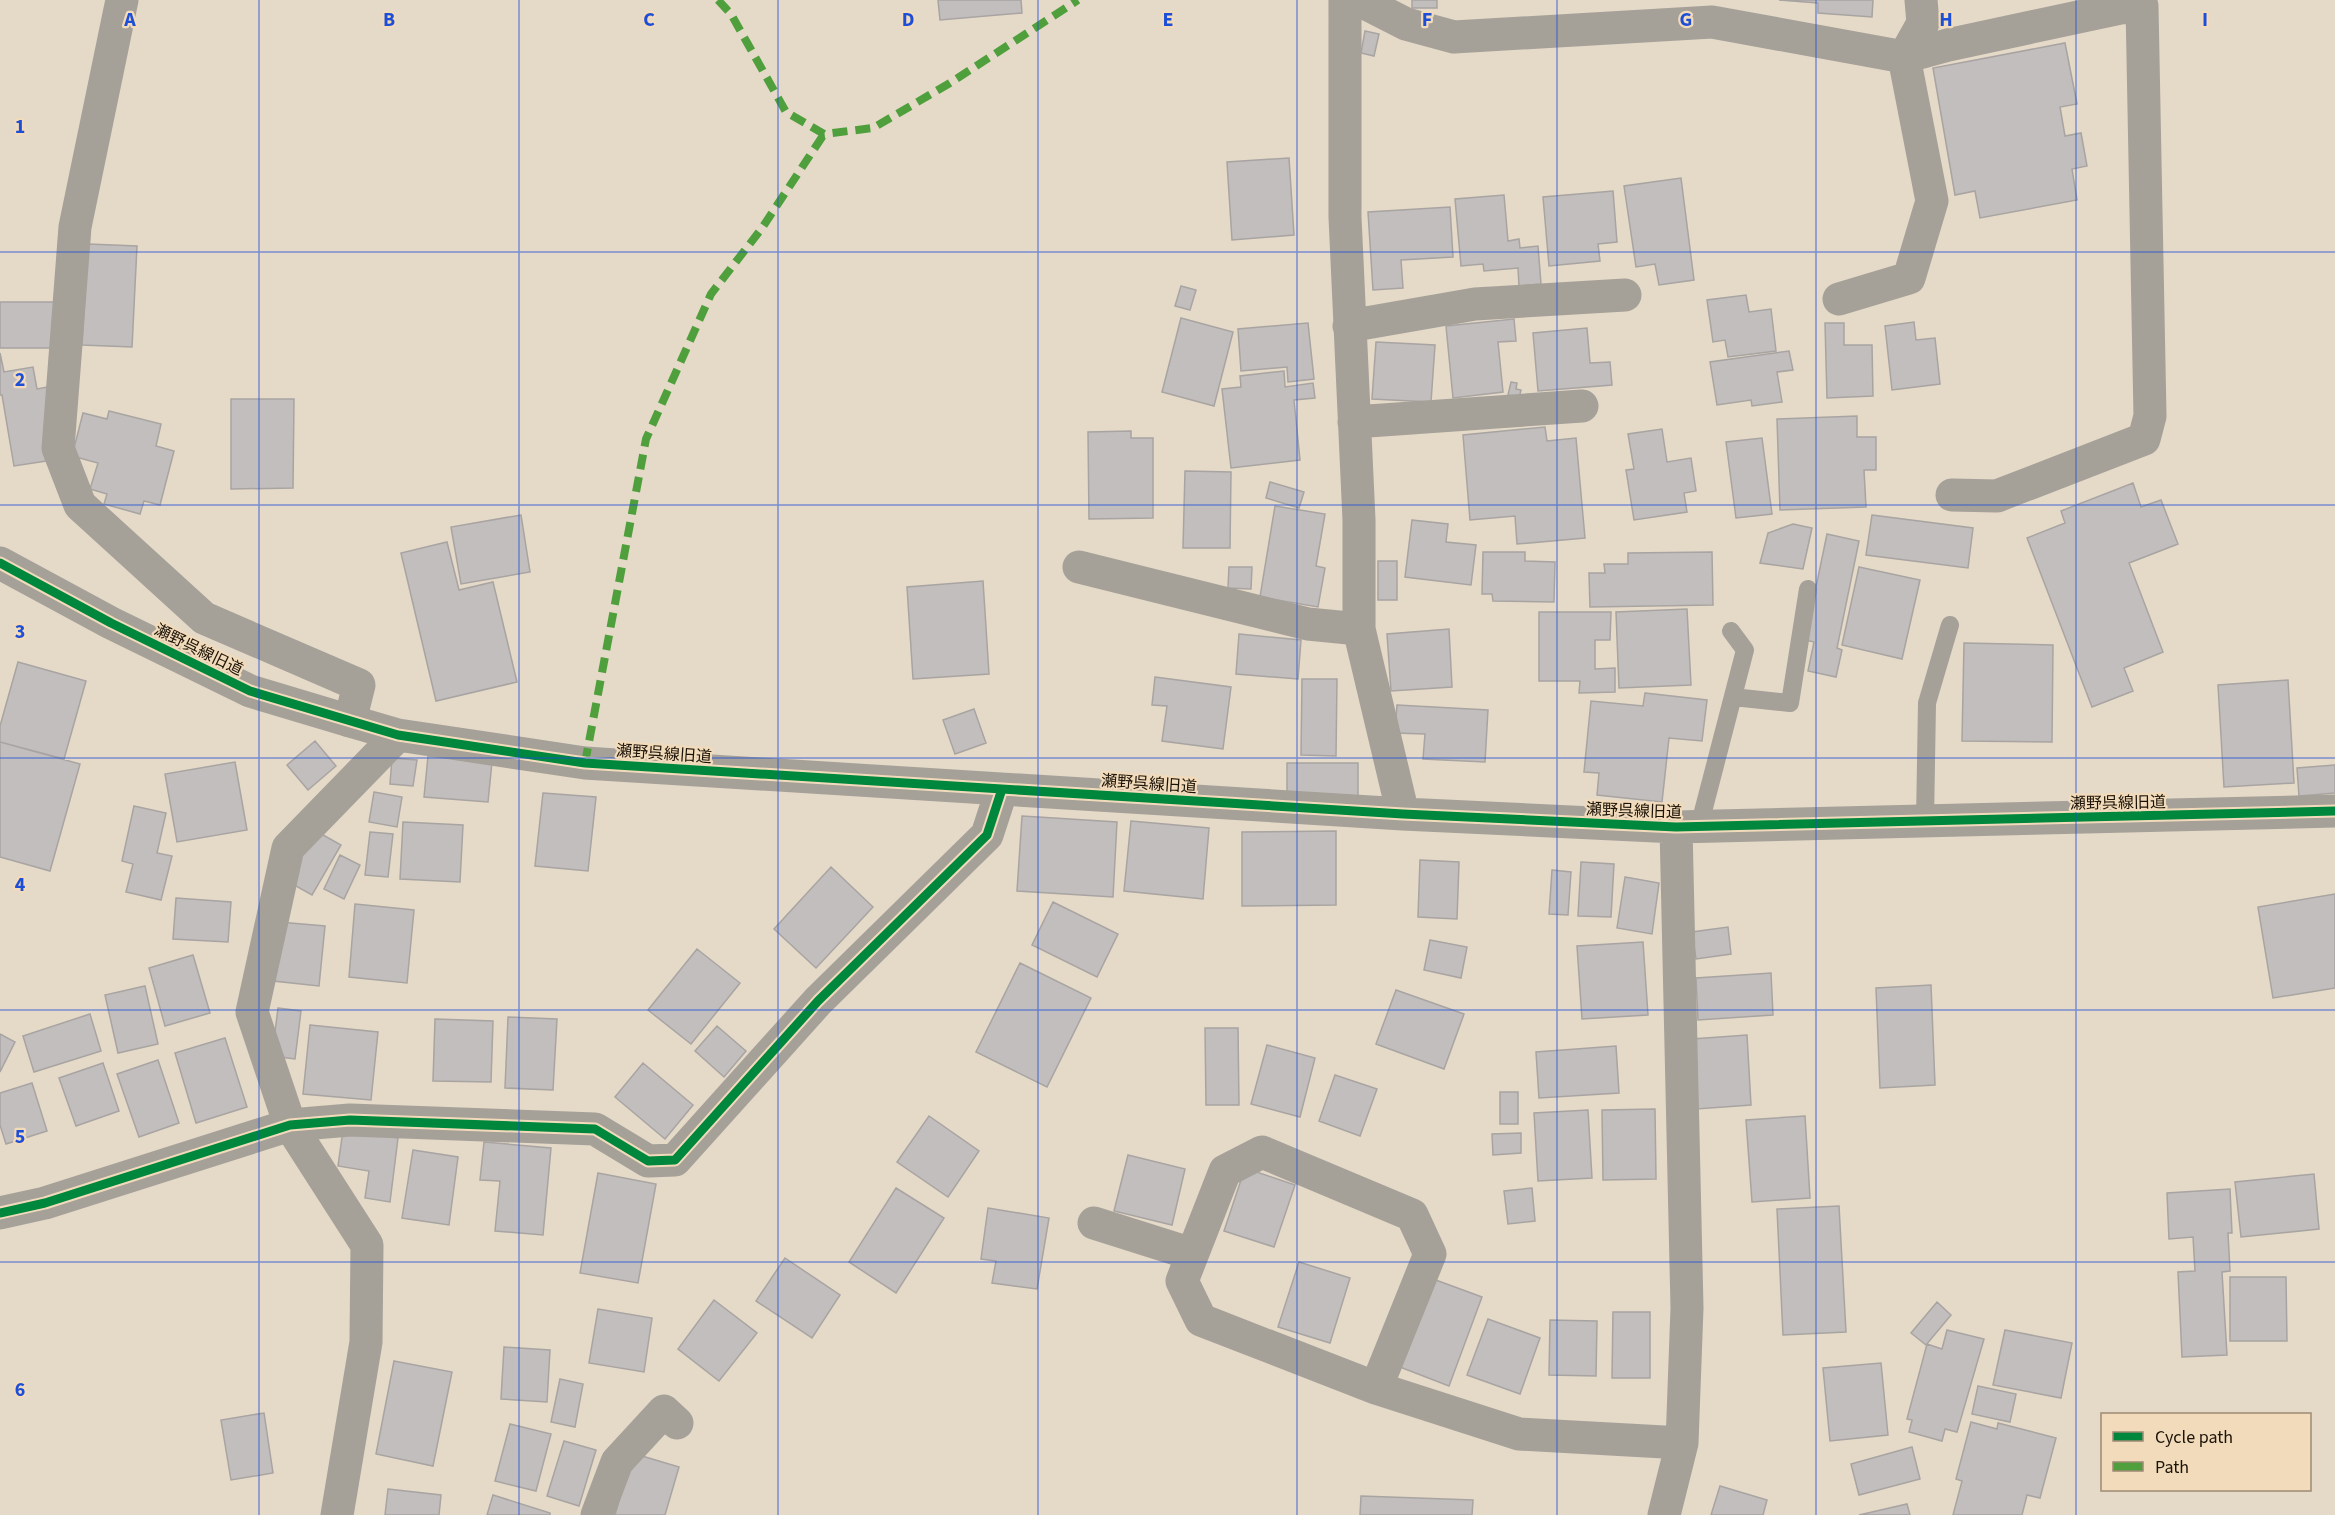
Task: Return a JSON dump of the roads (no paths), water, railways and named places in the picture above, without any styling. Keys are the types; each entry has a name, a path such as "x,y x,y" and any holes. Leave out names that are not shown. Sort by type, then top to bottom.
{"street":[{"path":"122,0 75,226 58,448 80,505 204,618 358,685 350,721"},
{"path":"1345,0 1345,217 1359,520 1359,629 1403,814"},
{"path":"1359,0 1406,24 1454,38 1712,22 1904,57 1959,42 2120,8 2142,6 2150,416 2144,439 1997,496 1952,495"},
{"path":"1839,298 1908,278 1932,201 1904,57 1923,23 1921,0"},
{"path":"1349,326 1475,304 1625,295"},
{"path":"1354,422 1582,406"},
{"name":"瀬野呉線旧道","path":"0,563 111,623 250,691 398,735 585,763 1403,814 1688,827 2335,811"},
{"path":"1079,567 1308,624 1359,629"},
{"path":"337,1515 366,1341 367,1245 290,1125 252,1012 288,848 398,735"},
{"path":"0,1213 45,1203 290,1125 350,1120 595,1129 648,1161 675,1160 818,1001 987,835 1002,789"},
{"path":"1664,1515 1682,1443 1687,1308 1688,827"},
{"path":"1376,1388 1430,1254 1412,1215 1262,1152 1225,1172 1182,1281 1201,1320 1376,1388 1519,1434 1682,1443"},
{"path":"1094,1223 1192,1254"},
{"path":"597,1515 617,1462 664,1412 677,1424"}],"lane":[{"path":"1733,697 1790,702 1808,589"},
{"path":"1925,822 1927,703 1950,625"},
{"path":"1688,827 1733,697 1745,650 1731,631"}]}
